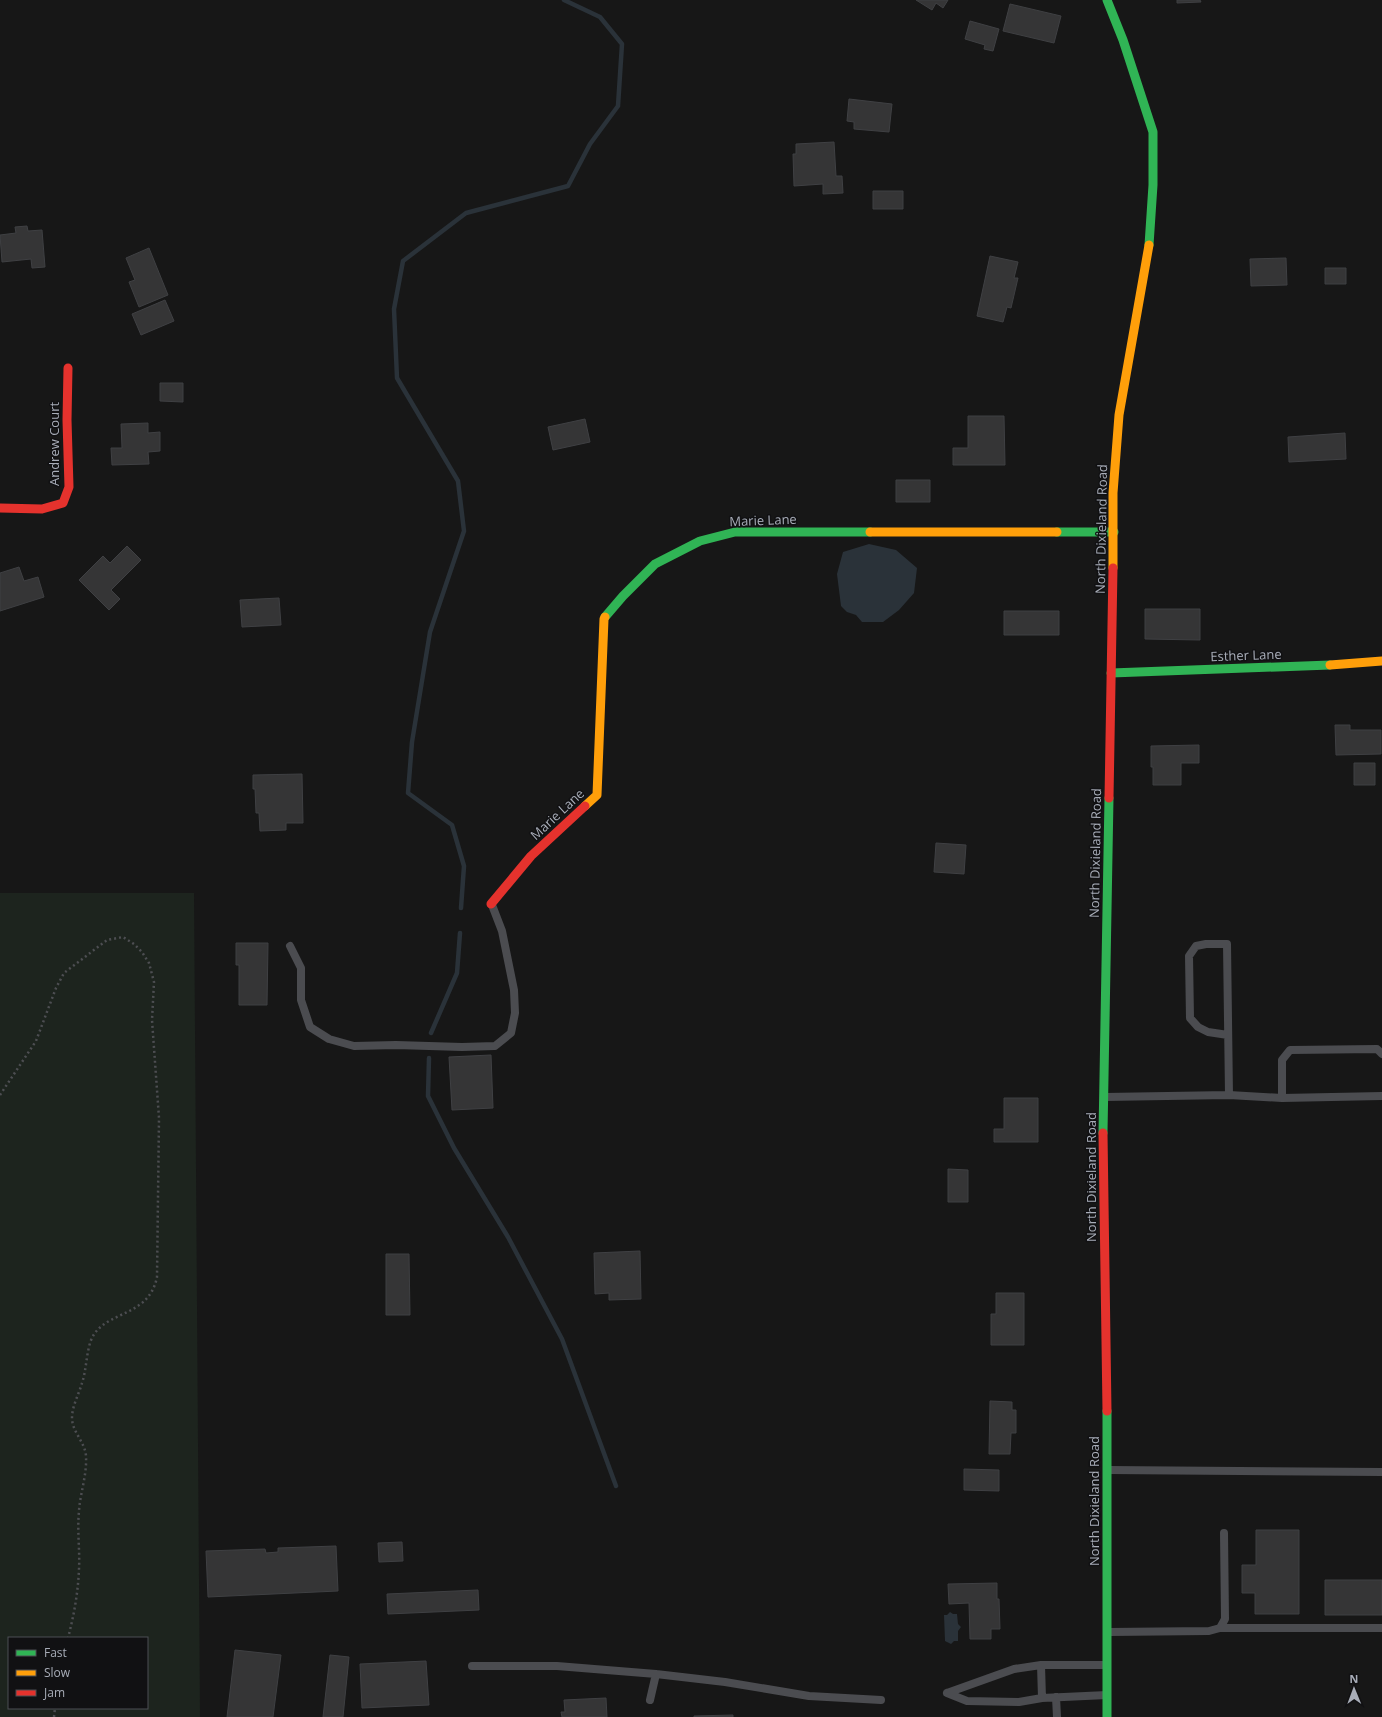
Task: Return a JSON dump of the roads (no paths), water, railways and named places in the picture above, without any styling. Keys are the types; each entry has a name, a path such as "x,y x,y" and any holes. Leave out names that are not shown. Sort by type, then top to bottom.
{"street":[{"name":"North Dixieland Road","path":"1107,0 1123,40 1153,132 1153,186 1149,242 1119,415 1113,493 1114,532 1112,673 1103,1147 1108,1470 1107,1717"},
{"name":"Andrew Court","path":"0,508 42,509 63,503 69,487 67,420 68,368"},
{"name":"Marie Lane","path":"491,904 531,856 597,795 604,619 623,596 655,564 700,541 735,532 1114,532"},
{"name":"Esther Lane","path":"1112,673 1357,664 1382,661"}],"lane":[{"path":"290,946 301,968 301,1000 310,1027 329,1039 354,1046 495,1046 511,1033 515,1013 514,990 502,931 491,904"},
{"path":"1228,1035 1208,1032 1198,1027 1190,1018 1189,956 1196,946 1206,944 1227,944 1229,1095"},
{"path":"1282,1098 1282,1060 1290,1050 1377,1049 1382,1054"},
{"path":"1104,1097 1229,1095 1282,1098 1382,1096"},
{"path":"1108,1470 1382,1472"},
{"path":"1220,1628 1225,1619 1224,1533"},
{"path":"1108,1632 1209,1632 1220,1628 1382,1628"},
{"path":"1108,1665 1041,1665 1014,1669 947,1693 967,1701 1019,1702 1042,1698 1108,1695"},
{"path":"1041,1665 1042,1698"},
{"path":"472,1666 557,1666 656,1674 725,1682 809,1696 881,1700"},
{"path":"650,1700 656,1674"},
{"path":"1056,1697 1057,1717"}],"waterway":[{"path":"461,908 464,866 452,825 408,793 412,742 430,632 464,531 458,481 397,378 394,309 403,261 466,213 568,186 590,144 618,106 622,44 600,17 564,0"},
{"path":"431,1033 457,973 460,933"},
{"path":"429,1058 428,1096 454,1148 508,1237 562,1339 616,1486"}]}
